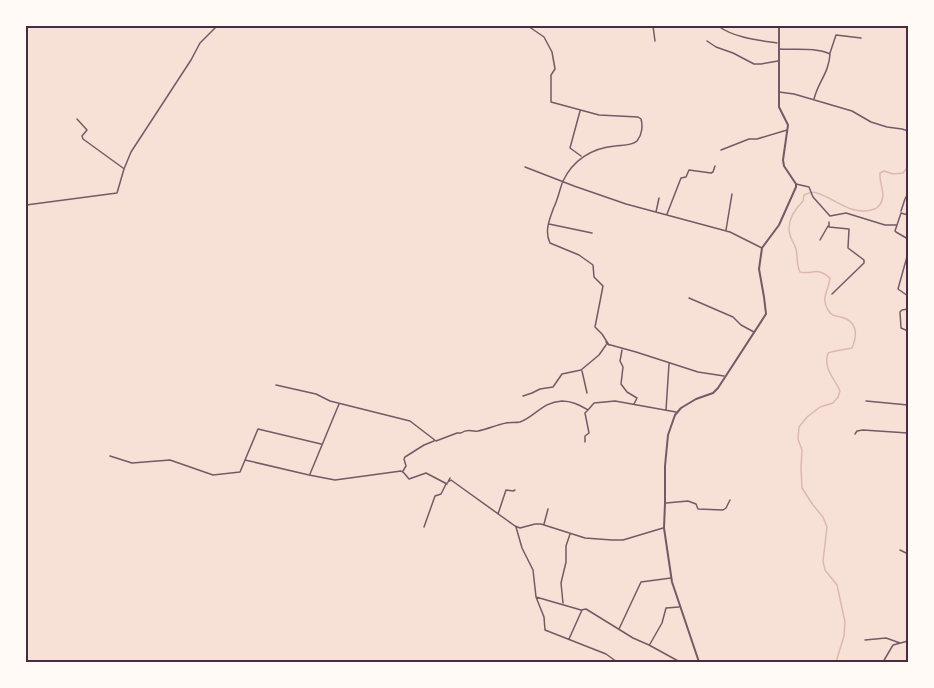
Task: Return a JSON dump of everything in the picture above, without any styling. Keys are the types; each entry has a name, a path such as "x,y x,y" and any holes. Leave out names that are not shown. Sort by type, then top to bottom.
{"street":[{"path":"26,205 116,193 131,152 198,46 217,26"},
{"path":"528,26 544,37 552,51 555,69 551,75 551,102 601,115 641,119 640,135 635,142 630,145 604,147 576,161 562,181 560,193 548,224 550,243 579,255 593,265 594,277 603,286 595,327 604,336 608,345"},
{"path":"653,26 655,41"},
{"path":"718,26 749,39 779,43"},
{"path":"727,31 728,26"},
{"path":"779,26 780,110 787,122 788,130 784,166 796,184 808,186 811,194 830,216"},
{"path":"814,100 816,89 826,74 836,35 861,38"},
{"path":"706,41 754,64 779,61"},
{"path":"779,49 814,50 830,54"},
{"path":"779,92 854,111 871,122 888,128 909,131"},
{"path":"580,110 570,148 583,157"},
{"path":"77,119 87,129 82,139 124,169"},
{"path":"721,150 749,139 788,130"},
{"path":"667,215 681,178 686,177 689,170 711,173 715,166"},
{"path":"525,167 626,204 726,231 762,248"},
{"path":"699,663 672,578 664,528 664,471 667,443 677,412 696,399 713,393 766,314 765,297 759,275 762,248 778,225 793,196 796,184"},
{"path":"909,193 904,200 896,225 896,232 909,239"},
{"path":"726,231 732,194"},
{"path":"656,212 659,198"},
{"path":"830,216 846,213 885,225 896,225"},
{"path":"901,213 909,215"},
{"path":"820,240 830,216"},
{"path":"829,222 829,227 849,229 848,248 864,260 864,263 832,294"},
{"path":"548,224 592,233"},
{"path":"909,253 898,287 909,296"},
{"path":"689,298 734,317 741,325 755,333"},
{"path":"909,309 900,312 901,328 909,331"},
{"path":"608,345 700,373 725,376"},
{"path":"522,396 553,387 562,374 582,369 608,345"},
{"path":"622,349 620,362 623,367 620,382 627,392 637,398 634,405"},
{"path":"666,411 669,363"},
{"path":"582,369 587,393"},
{"path":"276,385 410,420 435,440"},
{"path":"403,472 406,466 405,457 435,440 465,430 476,431 520,422 544,405 554,402 570,401 588,410"},
{"path":"585,442 585,436 588,433 585,413 594,403 615,401 677,412"},
{"path":"866,401 909,405"},
{"path":"309,475 339,403"},
{"path":"110,456 132,463 170,460 213,476 239,473 259,429 321,444"},
{"path":"855,434 863,430 909,433"},
{"path":"245,460 338,480 403,472"},
{"path":"403,472 409,479 426,473 447,483"},
{"path":"424,527 435,496 441,494 450,478"},
{"path":"447,483 451,480 520,528 537,523 588,538 620,540 664,528"},
{"path":"498,514 506,490 515,490"},
{"path":"665,503 688,501 696,504 698,508 723,510 730,500"},
{"path":"544,525 548,509"},
{"path":"515,526 522,548 534,570 536,597 543,615 545,630 606,654 617,663"},
{"path":"564,605 561,583 566,562 566,546 571,534"},
{"path":"900,550 909,554"},
{"path":"618,629 640,582 672,578"},
{"path":"536,597 582,610 586,609 680,663"},
{"path":"650,645 662,623 666,608 681,608"},
{"path":"568,639 582,610"},
{"path":"865,640 886,638 900,644"},
{"path":"883,663 894,644 908,640"}],"waterway":[{"path":"836,662 844,636 845,622 837,585 825,570 823,561 827,527 823,517 802,488 802,450 798,439 799,427 807,417 820,407 833,403 838,397 840,391 830,373 827,363 828,353 852,348 855,329 846,319 832,315 828,310 825,298 830,278 821,272 800,272 789,225 804,195 810,192 815,192 856,210 876,208 883,196 880,173 884,171 893,174 903,173 907,168 908,155"}]}
